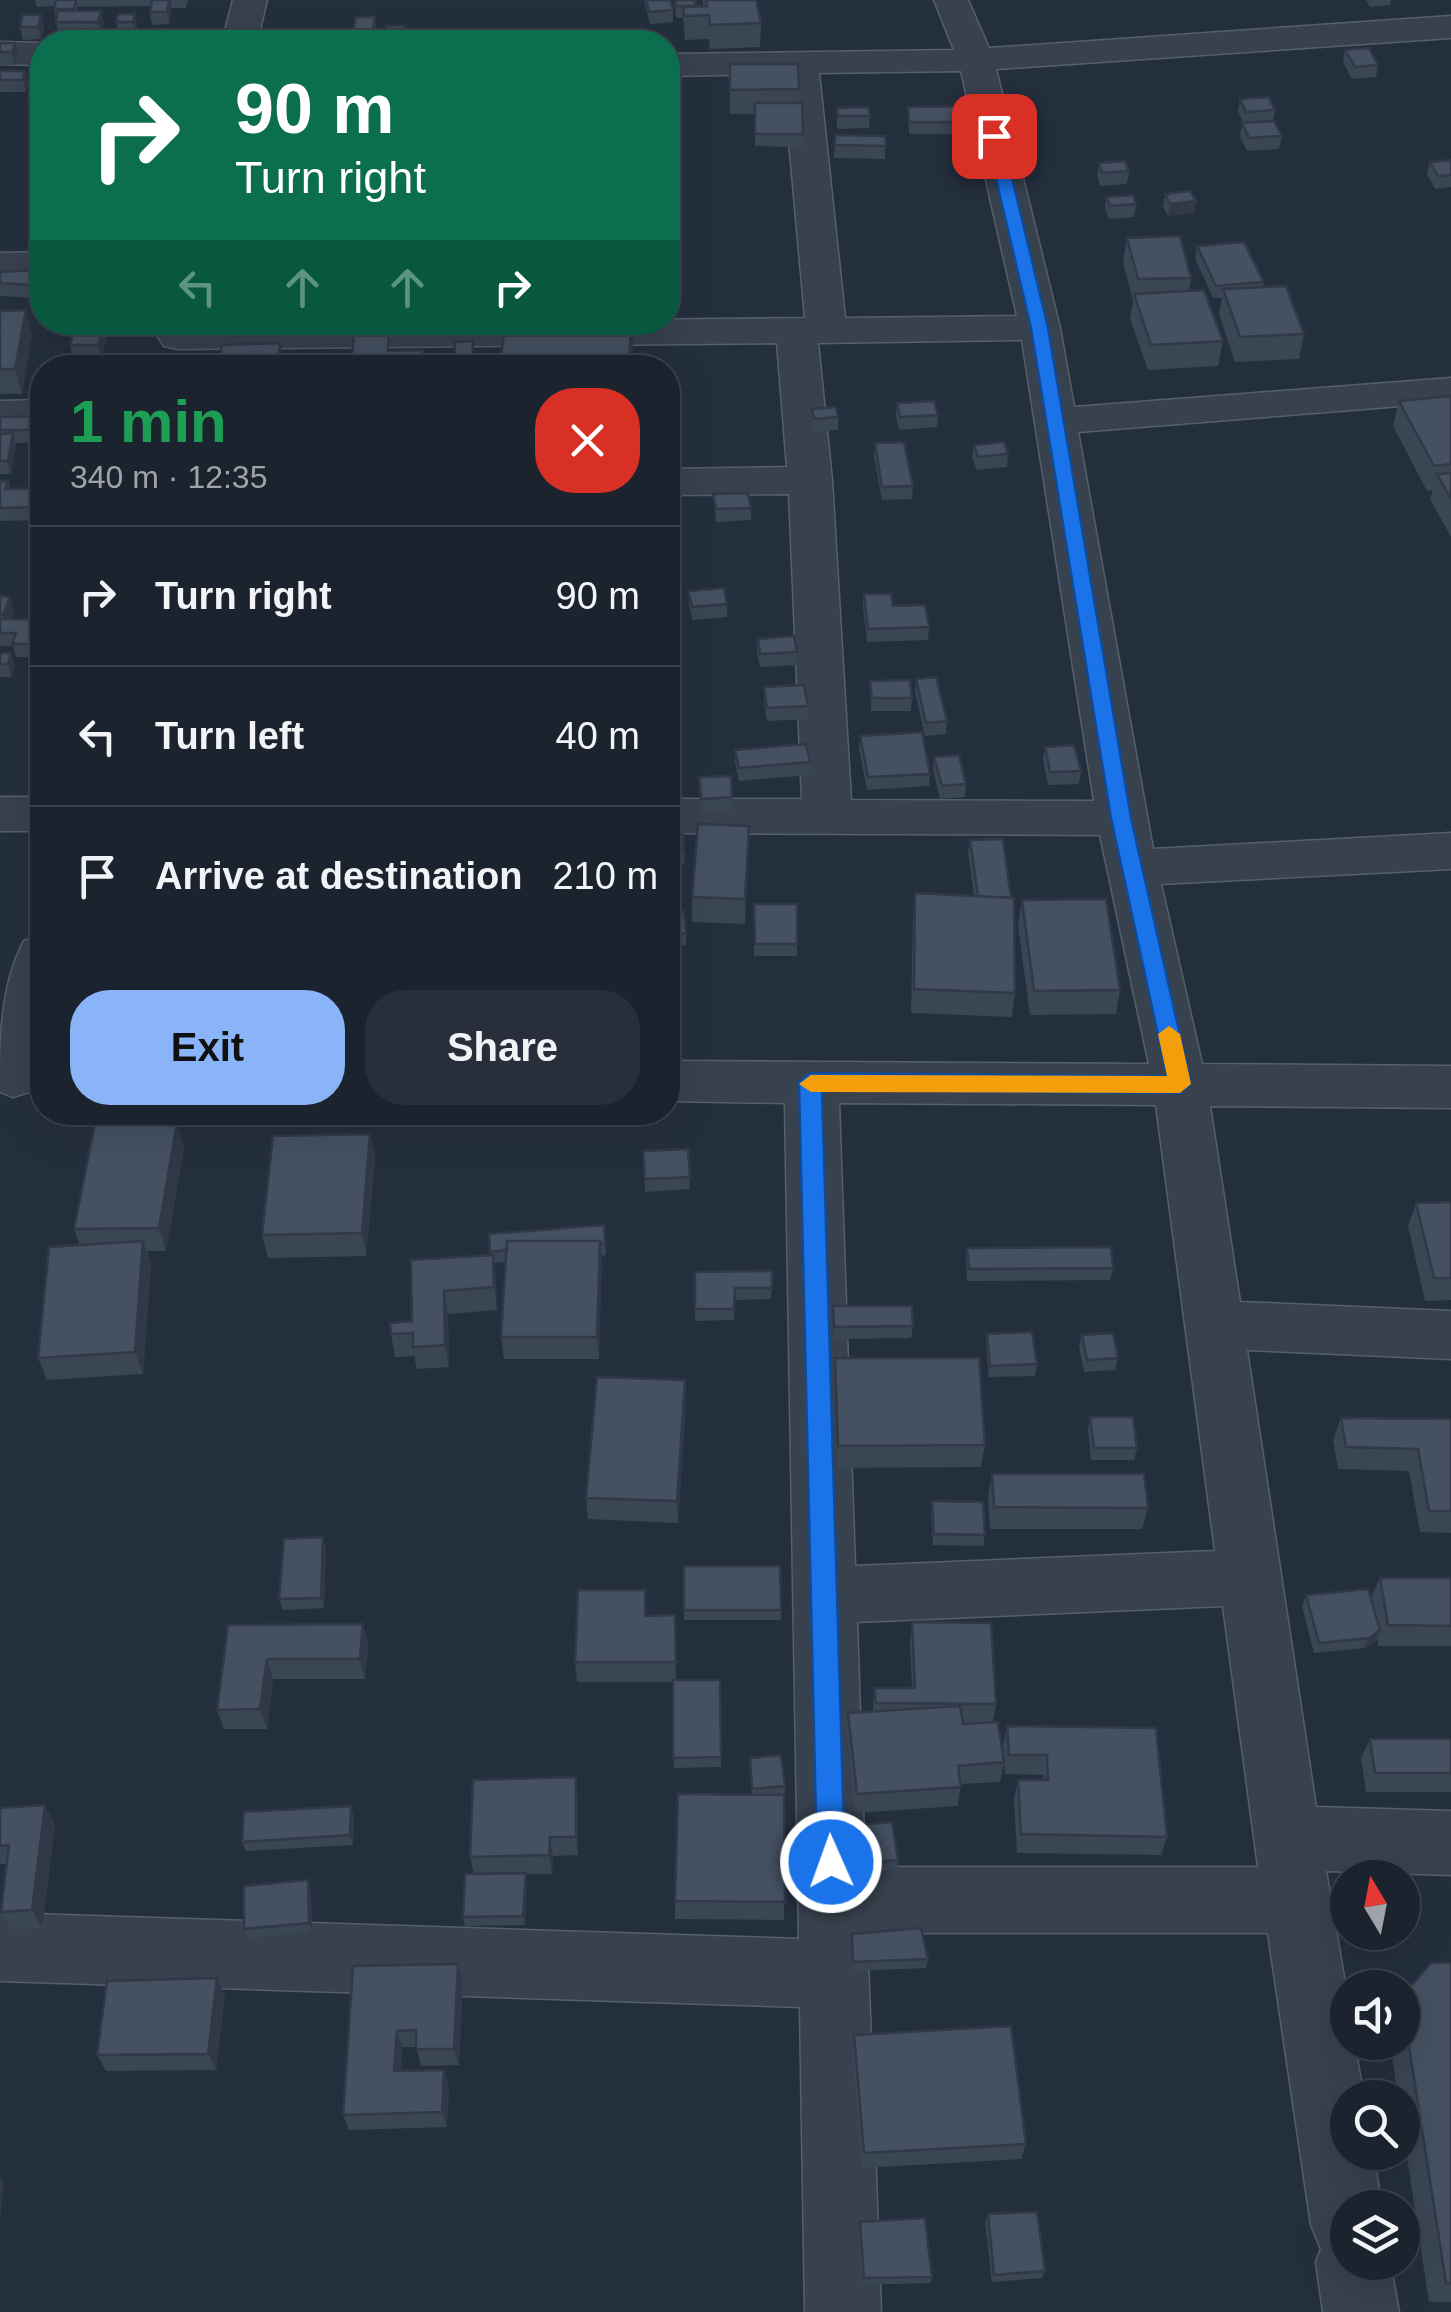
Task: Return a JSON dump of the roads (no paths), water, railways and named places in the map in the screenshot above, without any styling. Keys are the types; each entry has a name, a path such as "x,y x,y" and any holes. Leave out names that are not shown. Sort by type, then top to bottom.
{"street":[{"path":"243,30 250,0"},
{"path":"951,0 976,60 1040,328 1121,818 1180,1084 1292,1869 1342,2190"},
{"path":"680,66 976,60 1439,27"},
{"path":"0,54 30,54"},
{"path":"800,63 811,330 810,480 827,817"},
{"path":"0,265 30,264"},
{"path":"680,328 1040,328"},
{"path":"177,342 399,335"},
{"path":"1057,422 1451,390"},
{"path":"0,414 30,413"},
{"path":"680,482 810,480"},
{"path":"0,814 30,814"},
{"path":"680,816 1121,818"},
{"path":"1132,868 1451,850"},
{"path":"18,1076 30,1015"},
{"path":"680,1081 1451,1087"},
{"path":"810,1082 843,2312"},
{"path":"1215,1325 1451,1335"},
{"path":"824,1595 1251,1577"},
{"path":"832,1900 1292,1869 1451,1844"},
{"path":"0,1947 835,1974"},
{"path":"1356,2280 1361,2312"}]}
